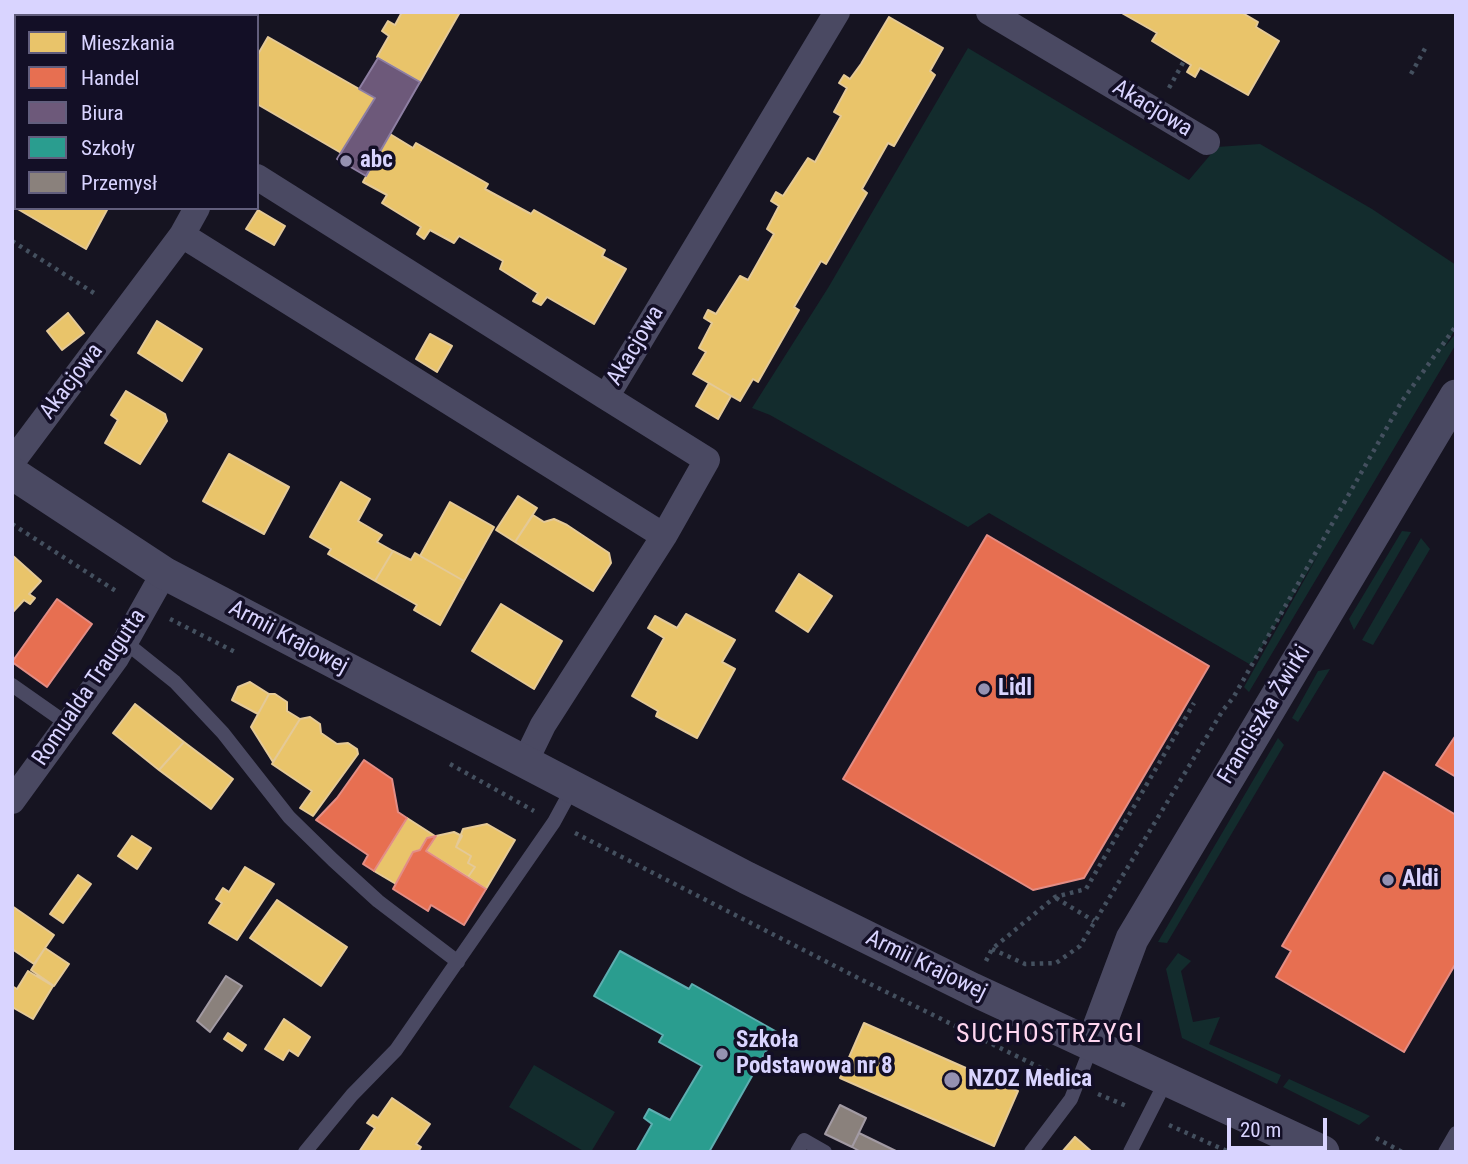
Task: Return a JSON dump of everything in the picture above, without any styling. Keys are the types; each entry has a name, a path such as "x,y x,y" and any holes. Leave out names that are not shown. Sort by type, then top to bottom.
{"street":[{"name":"Akacjowa","path":"259,178 606,397 837,12"},
{"name":"Akacjowa","path":"989,12 1208,142"},
{"name":"Akacjowa","path":"12,462 182,235 196,210"},
{"path":"182,235 664,536"},
{"name":"Franciszka Żwirki","path":"1093,1043 1132,939 1456,396"},
{"path":"525,762 543,725 664,536 707,460 606,397"},
{"name":"Armii Krajowej","path":"12,473 164,573 573,787 972,989 1324,1152"},
{"name":"Romualda Traugutta","path":"12,801 125,642 164,573"}],"lane":[{"path":"125,642 175,682 223,733 289,817 333,860 378,901 458,962"},
{"path":"12,685 69,724"},
{"path":"305,1152 352,1095 396,1050 554,822 573,787"},
{"path":"1031,1152 1071,1099 1093,1043"},
{"path":"1130,1152 1167,1078"},
{"path":"1445,1152 1456,1133"},
{"path":"797,1152 804,1140 825,1152"}],"path":[{"path":"1411,74 1427,45"},
{"path":"1164,98 1184,61"},
{"path":"12,241 97,295"},
{"path":"1194,703 1086,889 1055,897 992,948 1025,964 1056,962 1080,946 1223,710 1233,698 1402,401 1456,326"},
{"path":"12,524 128,598"},
{"path":"1055,897 1094,921"},
{"path":"1376,1138 1402,1152"}],"green space":[{"path":"968,48 1189,180 1217,147 1260,144 1372,209 1456,265 1456,328 1444,348 1456,333 1456,344 1249,692 1244,687 1320,552 1251,665 989,513 968,527 770,415 752,408 828,288"},
{"path":"1402,531 1411,532 1354,630 1349,619"},
{"path":"1421,538 1430,549 1373,645 1362,640"},
{"path":"1330,669 1298,722 1292,718 1318,671"},
{"path":"1278,738 1284,745 1167,943 1158,942"},
{"path":"1178,953 1191,961 1181,971 1193,1022 1220,1017 1209,1044 1281,1075 1277,1084 1182,1038 1166,969"},
{"path":"534,1065 615,1112 591,1152 585,1152 509,1107"},
{"path":"1289,1079 1370,1116 1359,1125 1283,1087"}],"building: Mieszkania":[{"path":"402,12 460,12 420,82 377,57 389,36 382,31 388,21 395,25"},
{"path":"1120,12 1241,12 1258,22 1256,27 1279,41 1248,95 1200,68 1195,77 1187,72 1191,65 1152,41 1157,33"},
{"path":"889,17 943,48 930,71 935,75 894,146 888,143 862,189 867,193 826,264 821,261 794,307 799,310 758,382 753,379 740,401 693,374 706,352 699,348 712,323 704,318 708,310 716,314 740,276 748,280 774,234 767,229 779,206 771,201 776,192 783,196 808,158 815,162 841,116 834,112 847,88 839,83 844,75 850,79"},
{"path":"268,37 375,98 343,154 259,105 259,53"},
{"path":"12,132 14,207 12,206"},
{"path":"390,134 413,148 416,143 488,184 485,189 531,214 534,210 605,250 602,256 626,269 594,324 547,297 541,305 533,301 538,293 500,269 503,261 459,236 454,243 430,230 424,239 417,234 421,227 382,203 387,195 363,182"},
{"path":"19,210 107,210 86,249"},
{"path":"258,210 285,226 274,245 246,229"},
{"path":"68,313 84,333 62,350 47,331"},
{"path":"157,321 202,349 182,381 138,353"},
{"path":"430,334 452,346 437,372 416,359"},
{"path":"709,383 731,396 718,419 696,406"},
{"path":"126,391 165,414 167,421 140,464 105,443 118,420 111,415"},
{"path":"229,454 289,487 264,534 203,501"},
{"path":"341,482 370,499 358,521 382,535 377,542 393,551 375,581 328,554 331,549 310,537"},
{"path":"518,496 537,508 515,542 496,530"},
{"path":"450,502 494,527 464,581 420,556"},
{"path":"533,515 544,522 554,519 567,525 609,553 611,563 593,591 515,542"},
{"path":"393,551 411,560 415,553 464,581 440,625 414,610 417,605 375,581"},
{"path":"12,555 41,581 29,594 35,598 30,604 24,600 12,613"},
{"path":"799,574 832,596 808,632 776,611"},
{"path":"501,604 562,641 534,689 472,651"},
{"path":"686,614 735,640 722,662 735,669 697,738 656,716 658,711 632,696 664,638 648,628 655,616 677,628"},
{"path":"250,682 269,694 258,714 232,700 238,687"},
{"path":"269,694 275,694 287,702 287,711 300,719 273,762 251,727"},
{"path":"135,704 184,742 159,770 113,733"},
{"path":"310,717 320,724 321,733 337,744 348,743 357,749 358,754 313,816 300,808 312,791 272,764 300,719"},
{"path":"184,742 233,779 211,809 159,770"},
{"path":"407,818 435,836 427,838 420,850 413,852 396,884 374,871"},
{"path":"487,824 515,840 486,889 468,877 475,867 468,863 471,856 456,847 463,829"},
{"path":"454,832 462,836 456,847 471,856 468,863 475,867 468,877 426,851 436,836"},
{"path":"132,836 151,848 137,869 118,856"},
{"path":"245,867 274,884 237,940 209,923 222,903 216,899 223,888 229,892"},
{"path":"78,875 91,884 63,923 50,914"},
{"path":"277,900 347,947 321,986 250,938"},
{"path":"12,906 54,935 34,964 12,949"},
{"path":"45,948 69,964 54,986 31,970"},
{"path":"28,971 53,986 33,1019 12,1007 12,986 17,989"},
{"path":"284,1019 310,1037 298,1056 289,1050 283,1060 265,1049"},
{"path":"864,1023 1018,1091 994,1146 840,1078"},
{"path":"228,1033 246,1045 242,1051 224,1039"},
{"path":"392,1098 430,1124 416,1144 421,1147 418,1152 359,1152 375,1128 367,1123 373,1115 378,1118"},
{"path":"1075,1137 1092,1152 1062,1152"}],"building: Handel":[{"path":"987,535 1209,666 1084,878 1033,890 843,779"},
{"path":"57,599 92,624 47,687 12,662"},
{"path":"1456,735 1456,777 1436,765"},
{"path":"364,760 392,779 398,812 407,818 374,871 363,864 368,855 316,820 337,798"},
{"name":"Aldi","path":"1384,772 1456,815 1456,963 1404,1052 1276,977 1291,951 1282,946"},
{"path":"436,836 426,851 486,889 464,925 431,905 428,911 393,889 413,852 420,850 427,838"}],"building: Biura":[{"path":"378,58 420,82 366,176 337,159 375,98 359,89"}],"building: Szkoły":[{"name":"Szkoła Podstawowa nr 8","path":"620,951 689,989 692,984 777,1032 709,1152 636,1152 652,1124 644,1118 649,1109 670,1120 702,1066 659,1042 663,1035 594,996"}],"building: Przemysł":[{"path":"226,976 242,986 210,1032 197,1021"},
{"path":"840,1105 866,1118 852,1147 825,1134"},
{"path":"859,1133 898,1152 861,1152 852,1147"}],"place":[{"name":"abc","path":"346,161"},
{"name":"Lidl","path":"984,689"},
{"name":"Aldi","path":"1388,880"},
{"name":"Szkoła Podstawowa nr 8","path":"722,1054"},
{"name":"NZOZ Medica","path":"952,1080"}],"district":[{"name":"SUCHOSTRZYGI","path":"1050,1035"}]}
